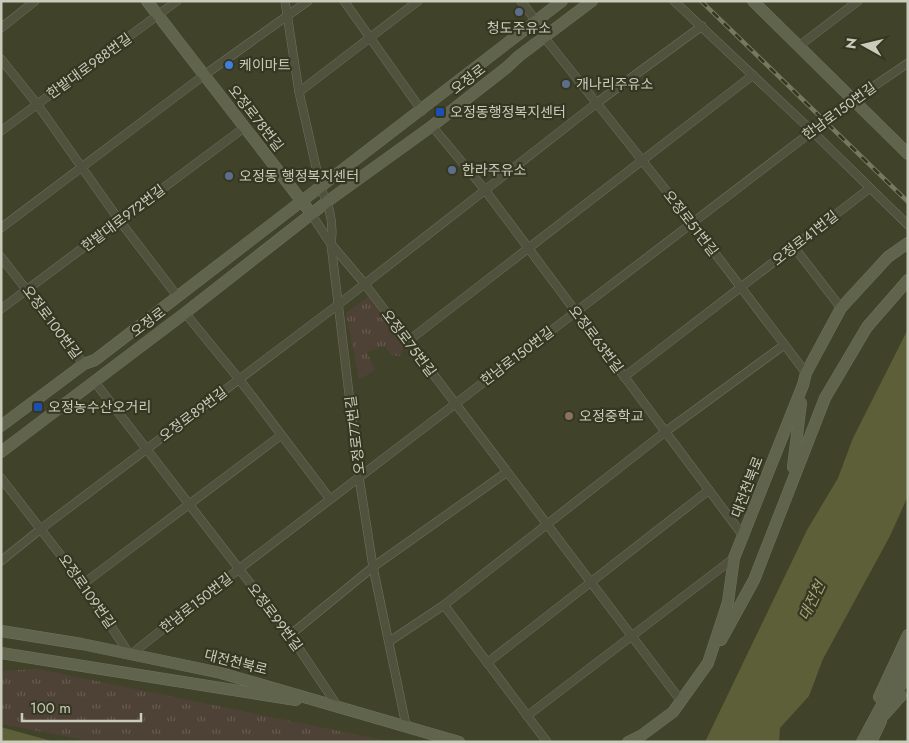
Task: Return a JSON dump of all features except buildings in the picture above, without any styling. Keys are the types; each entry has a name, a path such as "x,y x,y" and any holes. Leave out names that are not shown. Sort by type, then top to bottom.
{"main road":[{"name":"오정로78번길","path":"148,1 203,76 303,202"},
{"name":"오정로","path":"1,426 84,364 95,360 303,202 562,1"},
{"name":"오정로","path":"1,452 185,313 328,201 432,126 592,1"},
{"path":"753,1 908,154"},
{"path":"303,202 311,214"},
{"name":"대전천북로","path":"628,742 663,721 673,712 708,663 728,602 734,558 744,537 806,373 841,308 888,257 908,243"},
{"path":"708,663 754,580 825,398 867,327 908,280"},
{"path":"791,483 803,385"},
{"name":"대전천북로","path":"1,631 40,636 182,664 278,688 323,704 406,725 459,742"},
{"path":"879,715 880,692 908,635"},
{"path":"1,653 323,704"},
{"path":"871,742 879,715 908,656"},
{"path":"862,742 908,673"},
{"path":"879,715 908,685"},
{"path":"210,687 278,688"}],"street":[{"path":"1,28 35,1"},
{"name":"한밭대로988번길","path":"1,131 177,1"},
{"path":"286,1 299,92 320,188 328,201"},
{"path":"1,228 203,76 308,1"},
{"path":"344,1 422,110"},
{"path":"299,92 418,1"},
{"path":"520,1 536,21"},
{"path":"674,1 812,131 908,225"},
{"path":"798,46 858,1"},
{"path":"239,379 339,304 598,102 702,26"},
{"name":"오정로51번길","path":"544,37 598,102 806,373"},
{"path":"1,59 37,104 80,167 178,297"},
{"name":"한남로150번길","path":"130,655 330,499 852,100 908,63"},
{"path":"408,341 527,247 753,75"},
{"name":"오정로63번길","path":"432,126 485,190 744,537"},
{"name":"한밭대로972번길","path":"1,309 244,127"},
{"name":"오정로41번길","path":"741,287 870,188"},
{"name":"오정로77번길","path":"328,201 333,230 331,244 359,477 373,566 406,725"},
{"name":"오정로75번길","path":"311,214 331,244 364,283 456,403 681,701"},
{"path":"794,247 841,308"},
{"name":"오정로100번길","path":"1,257 84,364"},
{"path":"624,377 741,287"},
{"name":"오정로89번길","path":"185,313 239,379 280,436 330,499"},
{"path":"390,641 444,605 665,432 784,344"},
{"name":"오정로89번길","path":"146,449 239,379"},
{"name":"오정로99번길","path":"94,381 290,635 339,708"},
{"path":"83,584 190,506 280,436"},
{"path":"1,561 146,449"},
{"path":"290,635 373,566 507,472"},
{"name":"오정로109번길","path":"1,478 42,528 83,584 130,655"},
{"path":"487,663 709,490"},
{"path":"527,716 633,637 734,558"},
{"path":"444,605 546,742"}],"green space":[{"path":"368,297 404,347 400,356 392,355 384,346 367,352 375,370 359,380 346,313"},
{"path":"38,669 393,742 95,742 1,724 1,671"}],"water":[{"name":"대전천","path":"908,329 908,496 890,536 823,659 809,696 780,728 779,742 705,742 807,530 838,478 853,438"},
{"path":"1,727 48,740 53,742 1,742"}],"railway":[{"path":"701,1 908,202"}],"place":[{"name":"청도주유소","path":"519,12"},
{"name":"케이마트","path":"229,65"},
{"name":"개나리주유소","path":"566,84"},
{"name":"오정동행정복지센터","path":"440,112"},
{"name":"한라주유소","path":"452,170"},
{"name":"오정동 행정복지센터","path":"229,176"},
{"name":"오정농수산오거리","path":"38,407"},
{"name":"오정중학교","path":"569,416"}]}
